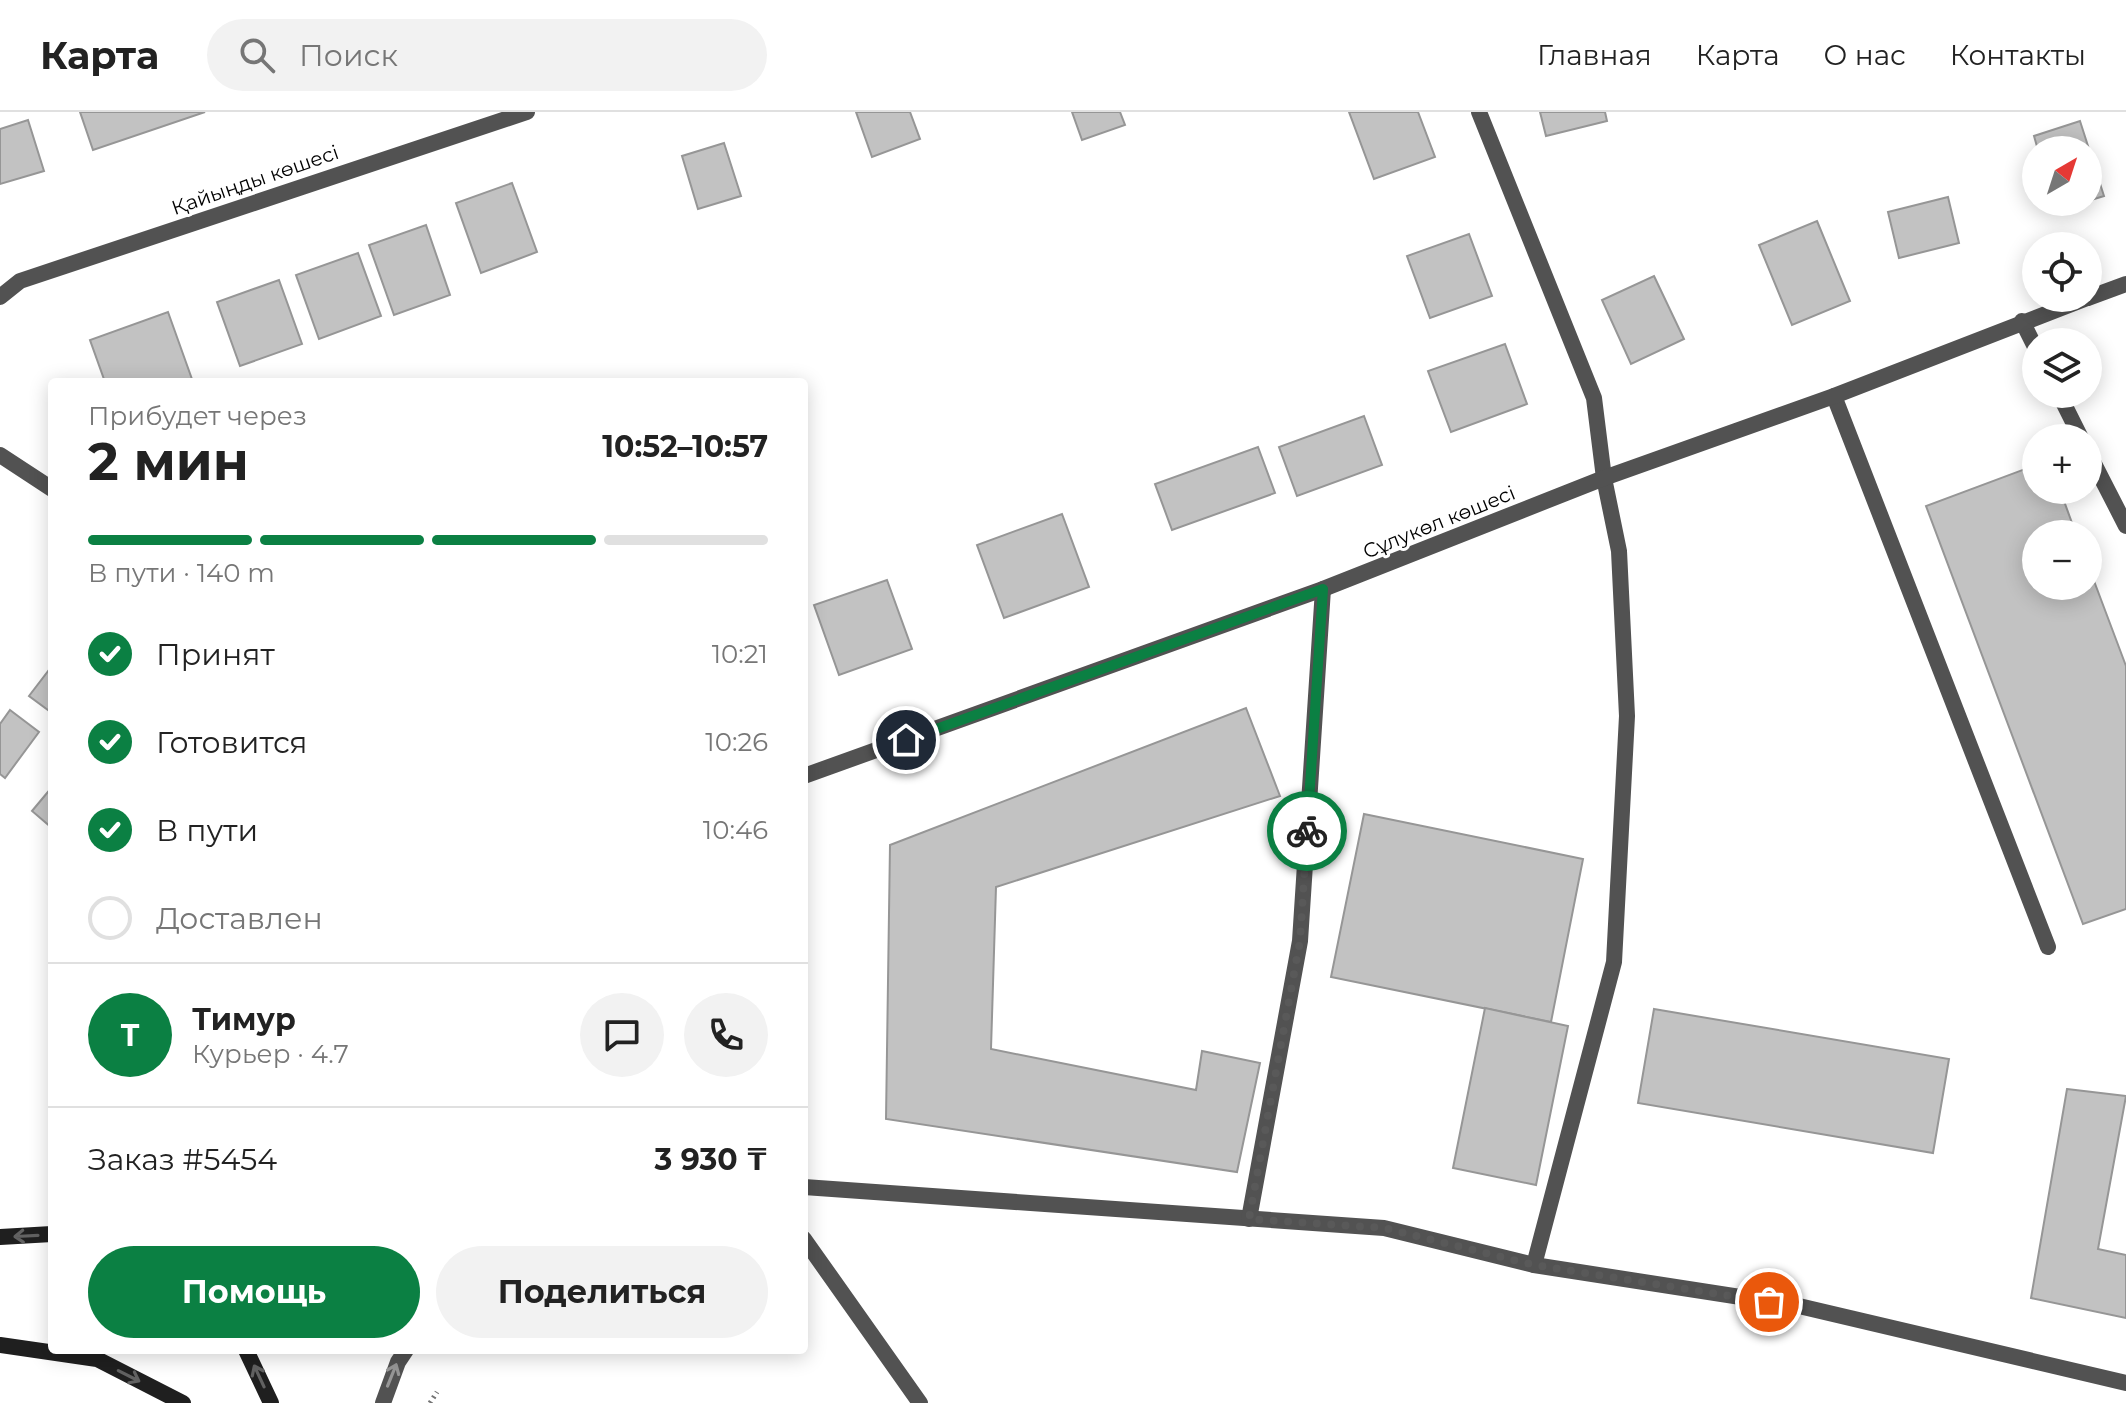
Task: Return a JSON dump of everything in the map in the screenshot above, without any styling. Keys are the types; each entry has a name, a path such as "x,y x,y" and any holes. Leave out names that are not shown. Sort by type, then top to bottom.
{"street":[{"name":"Қайыңды көшесі","path":"0,297 20,281 527,112"},
{"path":"1479,112 1594,398 1604,478 1619,551 1627,716 1614,962 1534,1265"},
{"name":"Сұлукөл көшесі","path":"2102,293 2126,284"},
{"name":"Сұлукөл көшесі","path":"808,775 1323,589 1604,478 1834,396 2048,312"},
{"path":"2022,321 2026,328"},
{"path":"1834,396 2048,947"},
{"path":"0,455 48,486"},
{"path":"2102,479 2126,526"},
{"path":"1249,1219 1300,941 1323,589"},
{"path":"808,1187 1384,1228 1534,1265 1799,1306 2126,1383"},
{"path":"0,1237 48,1234"},
{"path":"808,1245 920,1403"},
{"path":"0,1345 48,1352"},
{"path":"62,1354 97,1359 183,1403"},
{"path":"248,1354 271,1403"},
{"path":"383,1403 403,1354"}],"path":[{"path":"430,1403 437,1392"}],"building":[{"path":"80,112 205,112 93,150"},
{"path":"856,112 910,112 920,139 872,157"},
{"path":"1072,112 1120,112 1125,125 1082,140"},
{"path":"1349,112 1418,112 1435,157 1374,179"},
{"path":"1540,112 1605,112 1607,121 1546,136"},
{"path":"28,120 44,171 0,184 0,129"},
{"path":"2080,121 2085,136 2034,136"},
{"path":"724,143 741,196 698,209 682,156"},
{"path":"512,183 537,252 481,273 456,203"},
{"path":"1948,197 1959,243 1899,258 1888,212"},
{"path":"1817,221 1850,301 1792,325 1759,245"},
{"path":"426,225 450,295 394,315 369,245"},
{"path":"1469,234 1492,296 1430,318 1407,256"},
{"path":"358,253 381,316 319,339 296,275"},
{"path":"1654,276 1684,339 1631,364 1602,300"},
{"path":"279,280 302,344 240,366 217,302"},
{"path":"168,312 192,378 104,378 90,340"},
{"path":"1505,344 1527,404 1451,432 1428,371"},
{"path":"1364,416 1382,465 1297,496 1279,447"},
{"path":"1258,447 1275,493 1172,530 1155,484"},
{"path":"2022,470 2022,504 2065,504 2071,520 2022,520 2022,600 2101,600 2126,666 2126,909 2083,924 1926,506"},
{"path":"1062,514 1089,587 1004,618 977,545"},
{"path":"887,580 912,649 839,675 814,605"},
{"path":"48,671 48,710 29,696"},
{"path":"1246,708 1280,796 996,887 991,1049 1196,1090 1202,1051 1260,1063 1237,1172 886,1119 890,845"},
{"path":"10,710 39,732 5,778 0,774 0,724"},
{"path":"48,792 48,825 32,811"},
{"path":"1364,814 1583,859 1551,1022 1331,977"},
{"path":"1485,1008 1568,1026 1536,1185 1453,1168"},
{"path":"1654,1009 1949,1059 1933,1153 1638,1103"},
{"path":"2067,1089 2126,1096 2098,1249 2126,1255 2126,1318 2031,1298"}],"way so far":[{"path":"1307,831 1300,941 1249,1219 1384,1228 1534,1265 1769,1302"}],"route":[{"path":"906,740 1323,589 1307,831"}]}
